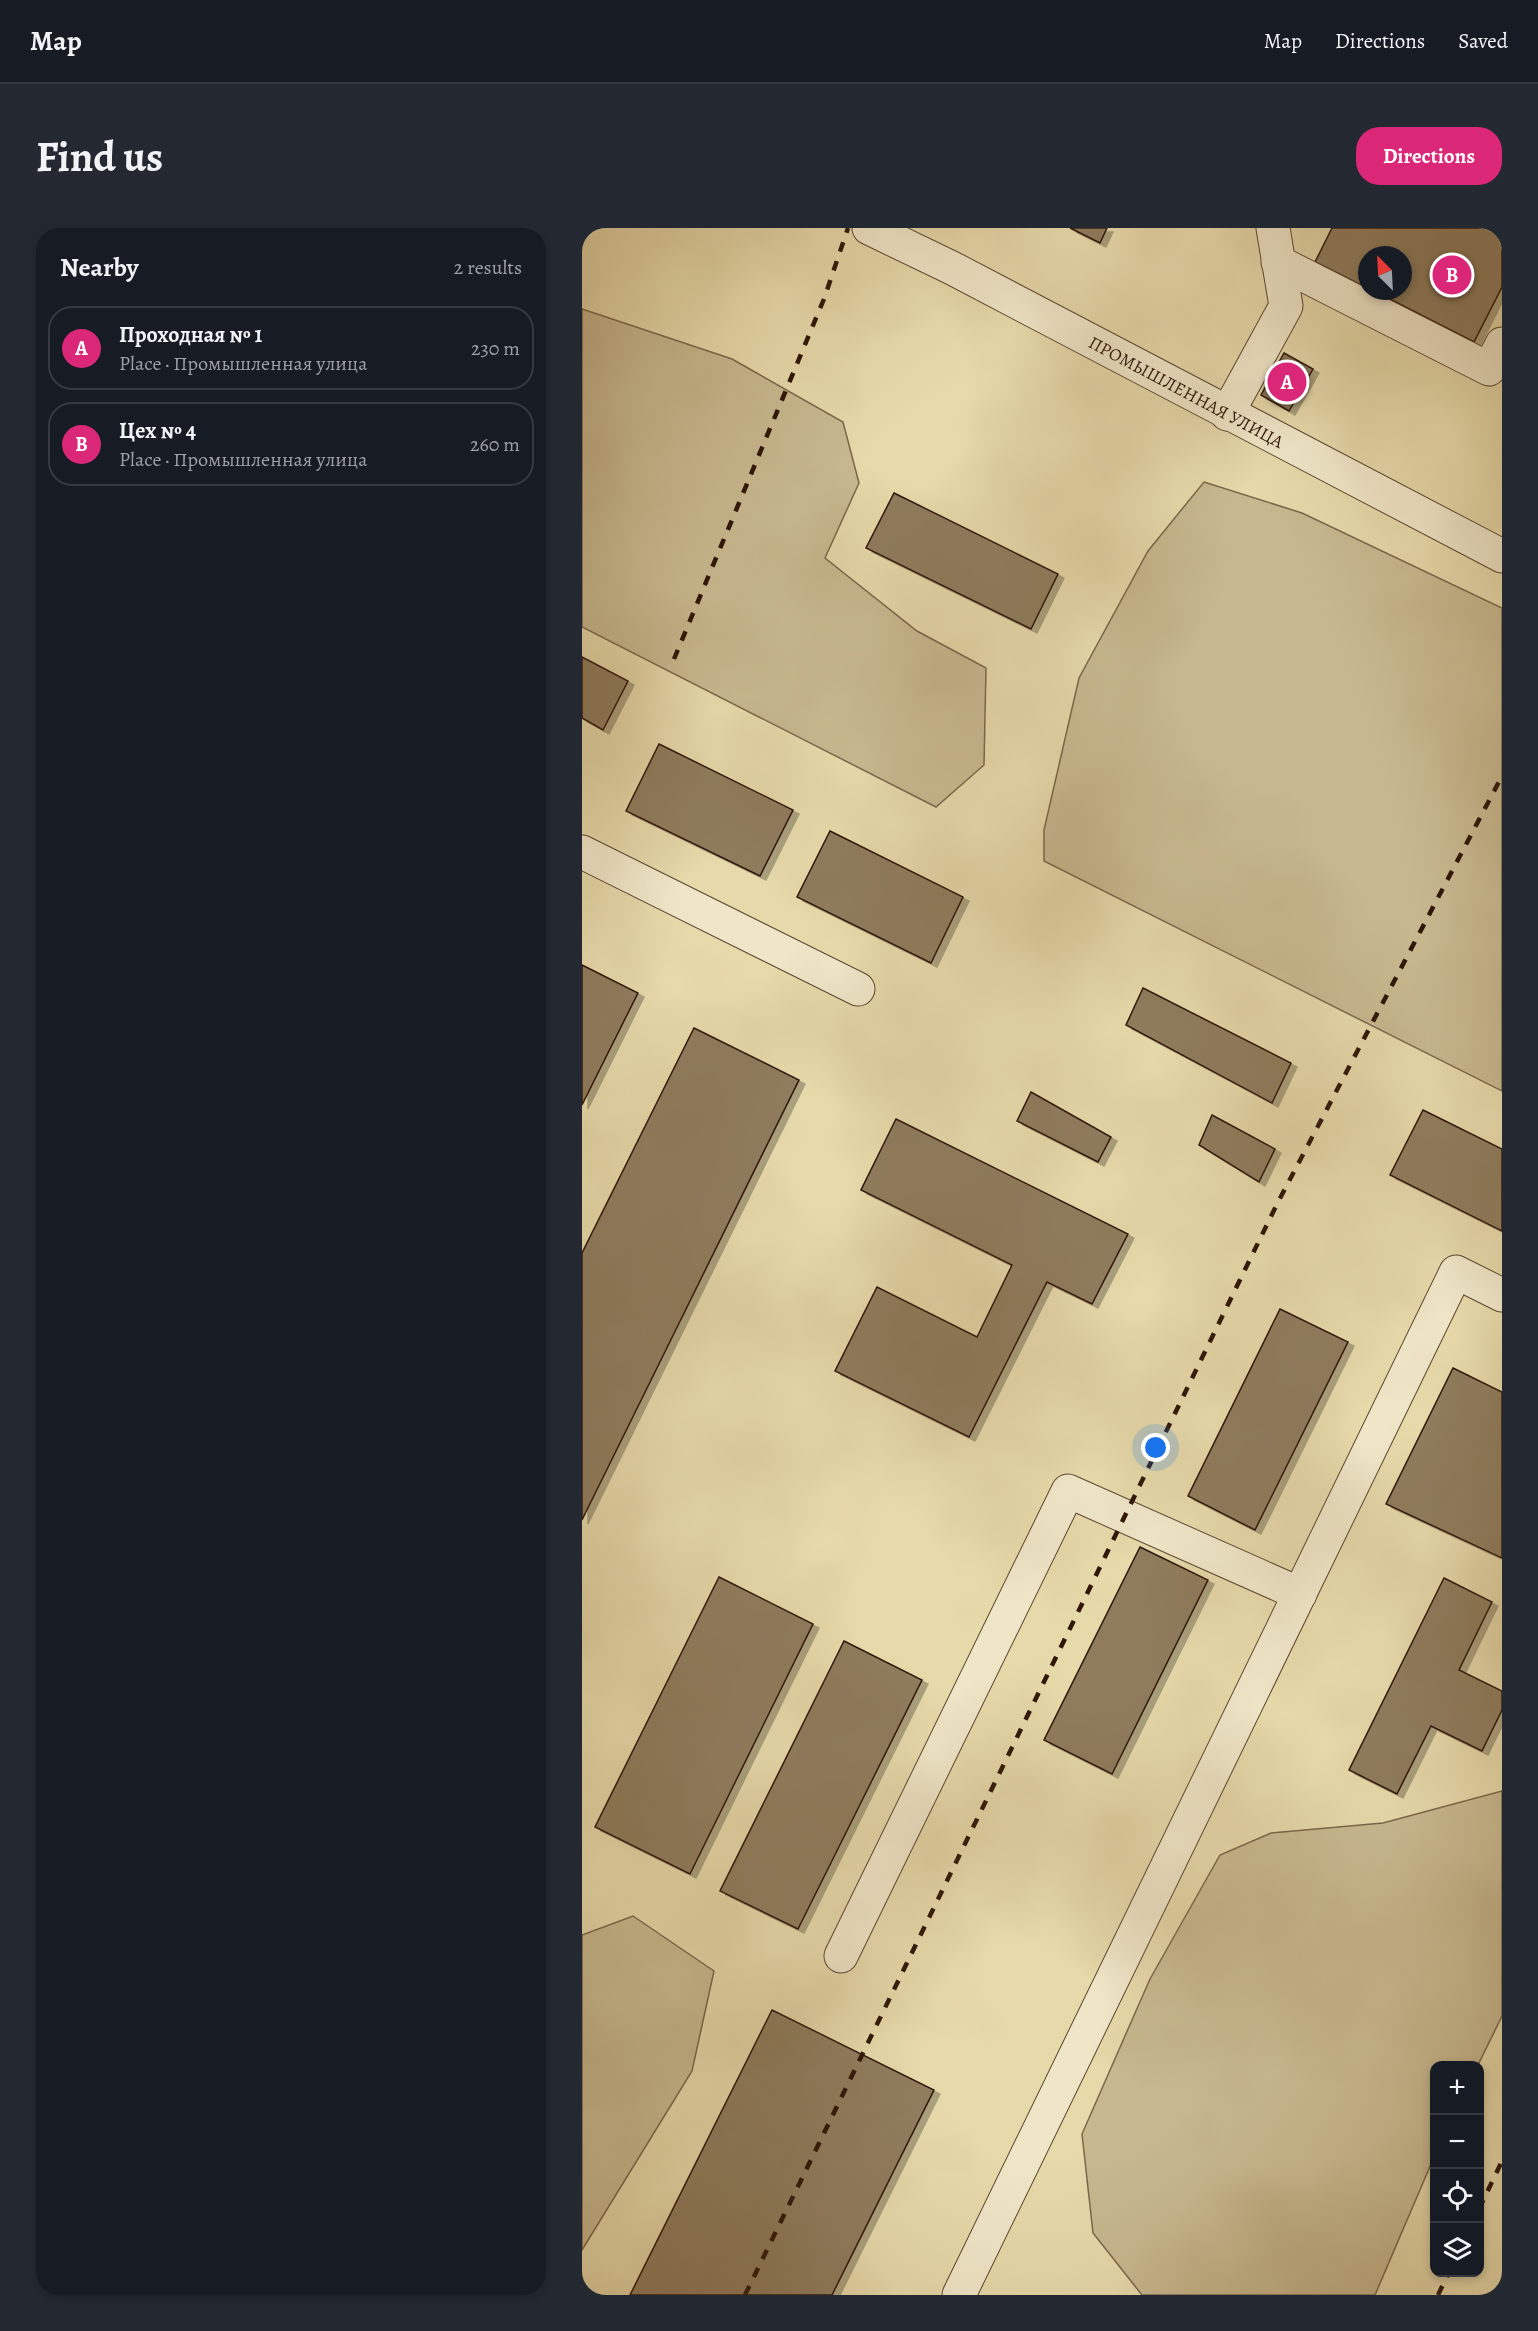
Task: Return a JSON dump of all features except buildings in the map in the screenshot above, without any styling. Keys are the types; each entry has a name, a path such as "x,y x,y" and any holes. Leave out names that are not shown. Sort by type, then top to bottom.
{"street":[{"name":"ПРОМЫШЛЕННАЯ УЛИЦА","path":"869,228 952,268 1227,414 1500,552"},
{"path":"1227,414 1286,306 1273,228"},
{"path":"1278,262 1489,369 1502,344"},
{"path":"582,852 858,989"},
{"path":"959,2295 1456,1272 1502,1295"},
{"path":"841,1956 1068,1491 1300,1594"}],"shaded area":[{"path":"582,309 732,359 843,422 859,483 825,558 917,631 986,668 984,765 936,807 582,627"},
{"path":"1204,482 1302,513 1502,608 1502,1091 1044,861 1044,830 1079,678 1148,551"},
{"path":"1502,1791 1502,2016 1480,2061 1430,2061 1430,2166 1375,2295 1142,2295 1093,2233 1082,2134 1150,1979 1220,1855 1271,1833 1383,1823"},
{"path":"633,1916 714,1971 692,2071 582,2250 582,1935"}],"railway":[{"path":"674,659 824,299 848,228"},
{"path":"745,2295 1277,1204 1502,776"},
{"path":"1484,2199 1502,2161"},
{"path":"1438,2295 1447,2277"}],"place":[{"name":"Цех № 4","path":"1452,275"},
{"name":"Проходная № 1","path":"1287,382"}]}
